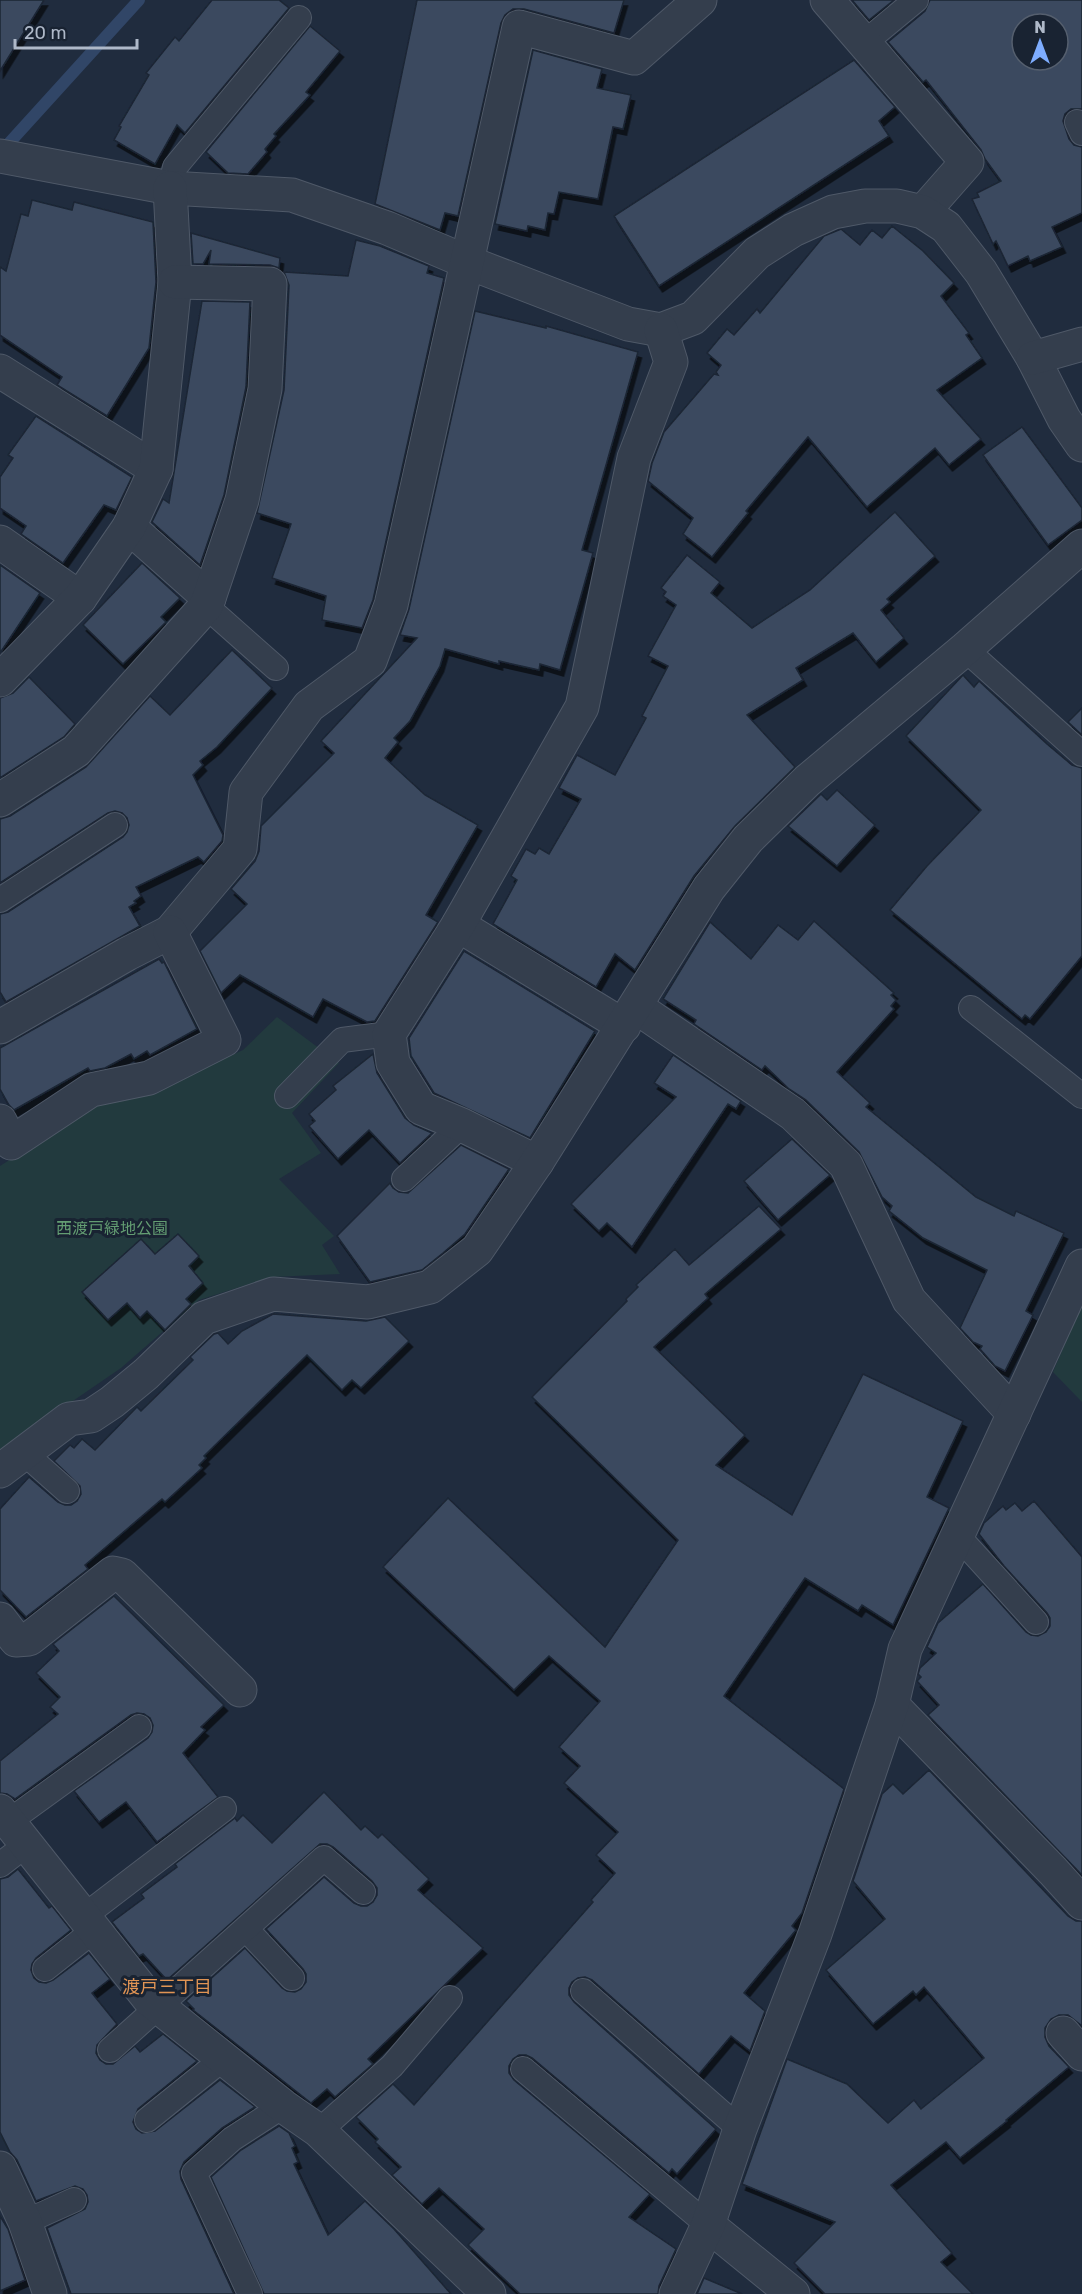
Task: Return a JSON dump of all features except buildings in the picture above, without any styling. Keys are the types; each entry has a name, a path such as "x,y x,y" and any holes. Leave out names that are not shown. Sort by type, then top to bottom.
{"street":[{"path":"0,1027 170,932 240,849 246,792 309,706 370,661 391,605 519,27 634,58 700,0"},
{"path":"827,0 967,162 922,212"},
{"path":"0,156 171,188 292,195 387,228 467,262 628,324 661,330 693,318 757,253 793,230 833,212 865,206 897,206 922,212 945,227 981,272 1076,426"},
{"path":"0,680 80,598 129,527 156,469 175,282 171,188"},
{"path":"0,800 76,750 207,602 242,500 265,388 270,284 175,282"},
{"path":"537,1162 462,1125 421,1108 393,1063 389,1034 458,926 582,707 634,458 671,362 661,330"},
{"path":"1033,358 1082,344"},
{"path":"0,371 156,469"},
{"path":"129,527 207,602"},
{"path":"0,542 80,598"},
{"path":"12,1462 69,1419 91,1416 112,1402 146,1374 204,1318 273,1294 368,1302 430,1287 477,1250 537,1162 710,888 748,839 807,781 965,649 1082,546"},
{"path":"458,926 630,1016 793,1114 846,1165 909,1300 1014,1414"},
{"path":"0,1121 10,1143 91,1090 149,1077 224,1040 170,932"},
{"path":"676,2294 708,2225 740,2129 815,1934 892,1705 905,1649 956,1534 1082,1266"},
{"path":"0,1619 16,1640 29,1639 113,1573 122,1575 240,1690"},
{"path":"892,1705 1082,1903"},
{"path":"11,1826 150,2000 283,2106 319,2131 489,2294"},
{"path":"0,2168 25,2222 42,2292"},
{"path":"708,2225 793,2294"}],"lane":[{"path":"864,43 916,0"},
{"path":"171,188 175,167 299,18"},
{"path":"207,602 276,668"},
{"path":"965,649 1082,754"},
{"path":"0,900 115,825"},
{"path":"971,1008 1082,1096"},
{"path":"287,1096 342,1040 389,1034"},
{"path":"404,1179 462,1125"},
{"path":"12,1462 67,1491"},
{"path":"956,1534 1036,1623"},
{"path":"0,1864 11,1826 139,1727"},
{"path":"45,1969 88,1924 224,1809"},
{"path":"110,2050 324,1858 363,1892"},
{"path":"246,1929 292,1978"},
{"path":"583,1990 740,2129"},
{"path":"319,2131 392,2066 450,1998"},
{"path":"147,2120 224,2058"},
{"path":"523,2069 708,2225"},
{"path":"250,2294 194,2173 232,2139 283,2106"},
{"path":"25,2222 74,2200"}],"green space":[{"name":"西渡戸緑地公園","path":"277,1017 339,1063 292,1113 321,1153 279,1179 334,1236 322,1245 340,1274 272,1277 199,1300 121,1368 0,1451 0,1166 102,1101 150,1093 243,1050"},
{"path":"1082,1303 1082,1402 1053,1372"}],"waterway":[{"path":"1,152 139,0"}],"district":[{"name":"渡戸三丁目","path":"167,1987"}]}
